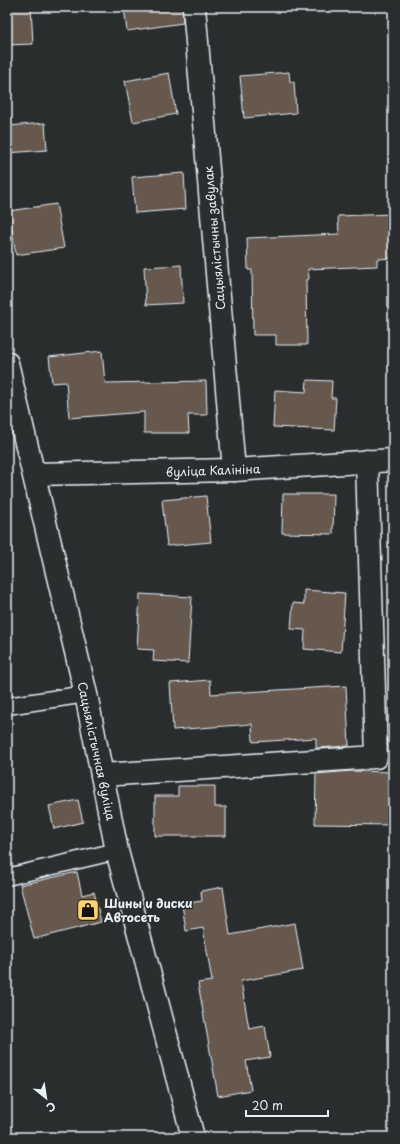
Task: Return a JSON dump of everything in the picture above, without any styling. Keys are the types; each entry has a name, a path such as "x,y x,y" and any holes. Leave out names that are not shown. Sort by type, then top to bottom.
{"street":[{"name":"Сацыялістычны завулак","path":"194,7 234,470"},
{"name":"Сацыялістычная вуліца","path":"7,362 86,694 118,851 193,1137"},
{"name":"вуліца Калініна","path":"34,474 234,470 393,460"},
{"path":"102,775 376,756 367,461"}],"lane":[{"path":"7,706 86,694"},
{"path":"7,877 118,851"}],"building":[{"path":"7,7 31,7 33,44 7,45"},
{"path":"124,7 182,7 183,23 127,31"},
{"path":"289,72 290,82 294,82 296,113 244,118 240,76"},
{"path":"169,73 176,114 133,122 125,81"},
{"path":"45,123 47,150 7,153 7,126"},
{"path":"184,173 186,209 135,213 132,177"},
{"path":"56,204 64,248 16,255 9,211"},
{"path":"393,214 393,258 377,259 377,266 308,269 309,279 306,280 307,345 276,345 276,335 253,335 252,270 248,270 247,238 339,234 338,216"},
{"path":"181,265 183,303 146,305 144,267"},
{"path":"102,351 105,383 206,381 207,415 188,415 189,433 144,433 144,412 69,418 66,382 52,383 49,357"},
{"path":"307,380 332,381 331,398 336,398 334,430 273,427 275,390 306,392"},
{"path":"283,494 334,494 333,534 282,533"},
{"path":"206,496 211,542 167,546 162,500"},
{"path":"304,590 345,593 341,652 304,649 305,630 291,629 293,603 304,604"},
{"path":"140,594 192,597 188,663 153,661 154,650 137,649"},
{"path":"210,680 211,694 346,686 349,746 316,748 316,738 253,742 252,724 173,730 170,683"},
{"path":"351,771 393,772 393,825 315,824 316,774"},
{"path":"178,786 215,786 215,807 226,807 226,836 155,836 155,796 178,796"},
{"path":"78,800 83,822 54,829 49,806"},
{"path":"77,872 82,895 94,892 101,922 34,939 20,885"},
{"path":"223,887 230,935 295,923 303,970 241,981 249,1029 265,1026 270,1057 246,1061 251,1090 218,1096 198,983 212,981 203,928 186,931 182,904 202,901 201,891"}],"place":[{"name":"Шины и диски Автосеть","path":"88,910"}]}
